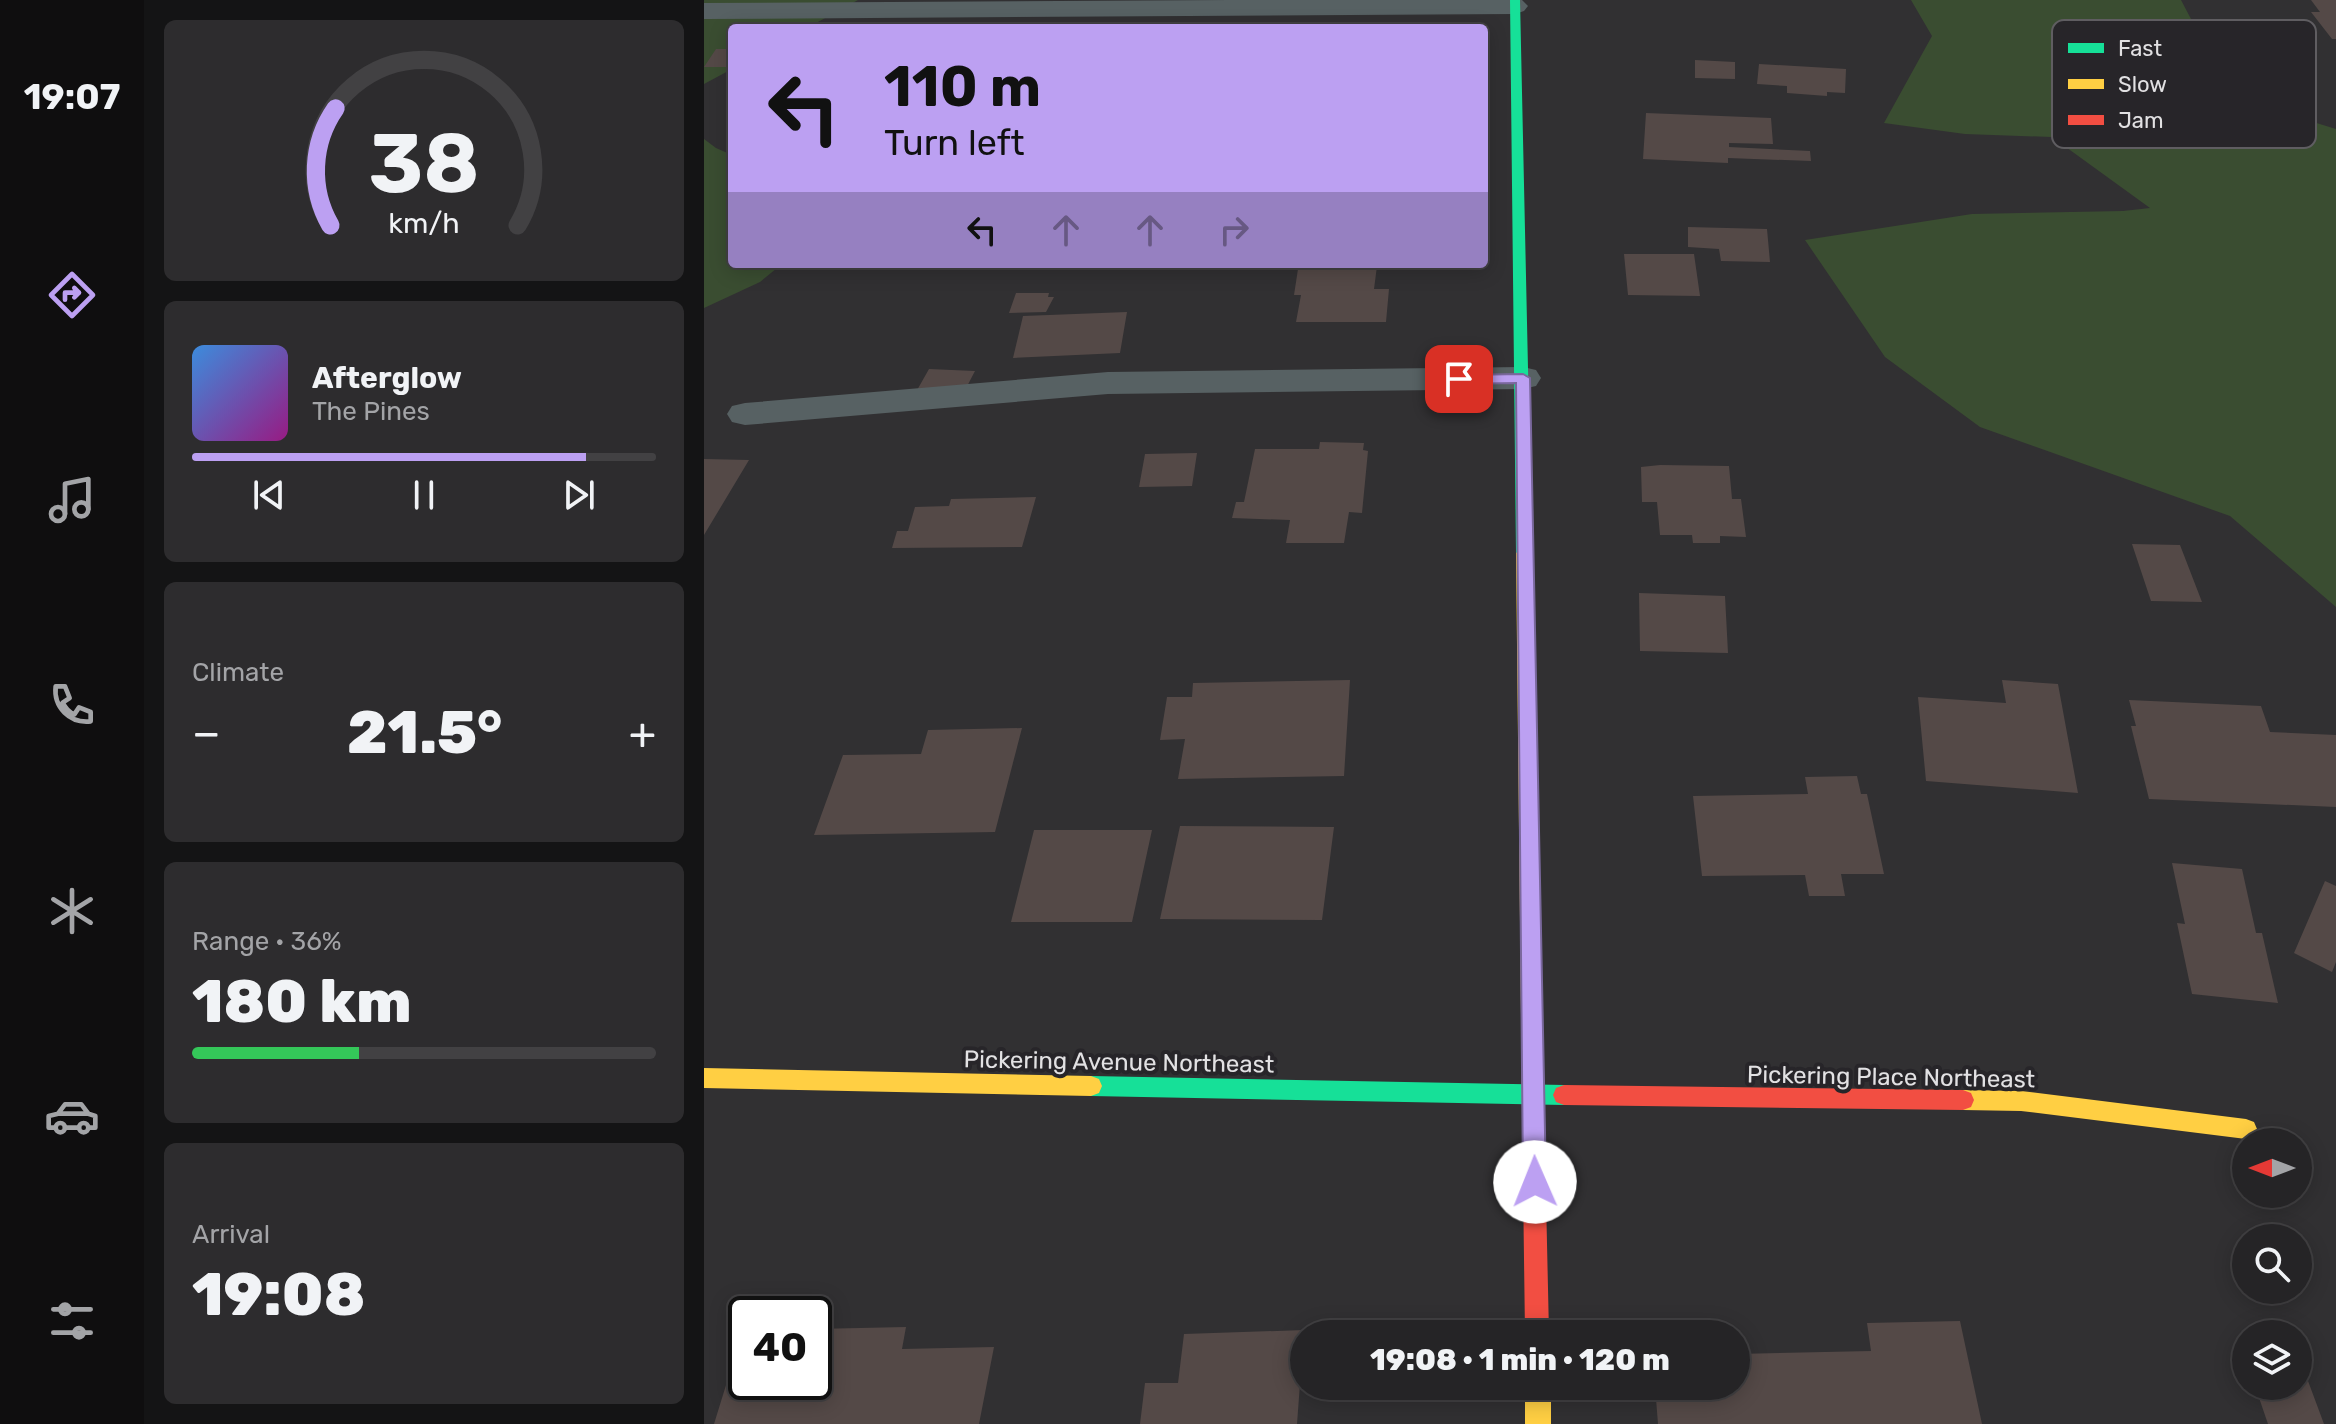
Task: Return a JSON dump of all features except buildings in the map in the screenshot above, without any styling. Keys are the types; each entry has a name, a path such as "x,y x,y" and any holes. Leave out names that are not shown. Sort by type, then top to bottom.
{"street":[{"path":"704,11 1515,3 1537,1320"},
{"path":"745,414 1108,383 1523,378"},
{"name":"Pickering Avenue Northeast","path":"704,1078 1534,1095"},
{"name":"Pickering Place Northeast","path":"1534,1095 2021,1101 2238,1128"},
{"path":"1538,1400 1538,1424"}],"green space":[{"path":"704,0 858,0 814,24 728,24 728,71 704,84"},
{"path":"1911,0 2181,0 2192,20 2052,20 2052,137 1965,134 1884,123 1932,36"},
{"path":"2316,123 2336,129 2336,607 2230,516 1980,427 1885,357 1805,240 1972,214 2150,208 2067,148 2316,148"},
{"path":"704,139 728,153 728,268 777,268 760,282 704,308"}],"traffic: fast":[{"path":"1515,0 1524,553"},
{"path":"1091,1086 1564,1095"}],"traffic: slow":[{"path":"1524,553 1533,1106"},
{"path":"704,1078 1091,1086"},
{"path":"1963,1100 2021,1101 2238,1128"},
{"path":"1538,1400 1538,1424"}],"traffic: jam":[{"path":"1564,1095 1963,1100"},
{"path":"1533,1106 1537,1320"}],"route":[{"path":"1459,379 1523,378 1535,1182"}]}
